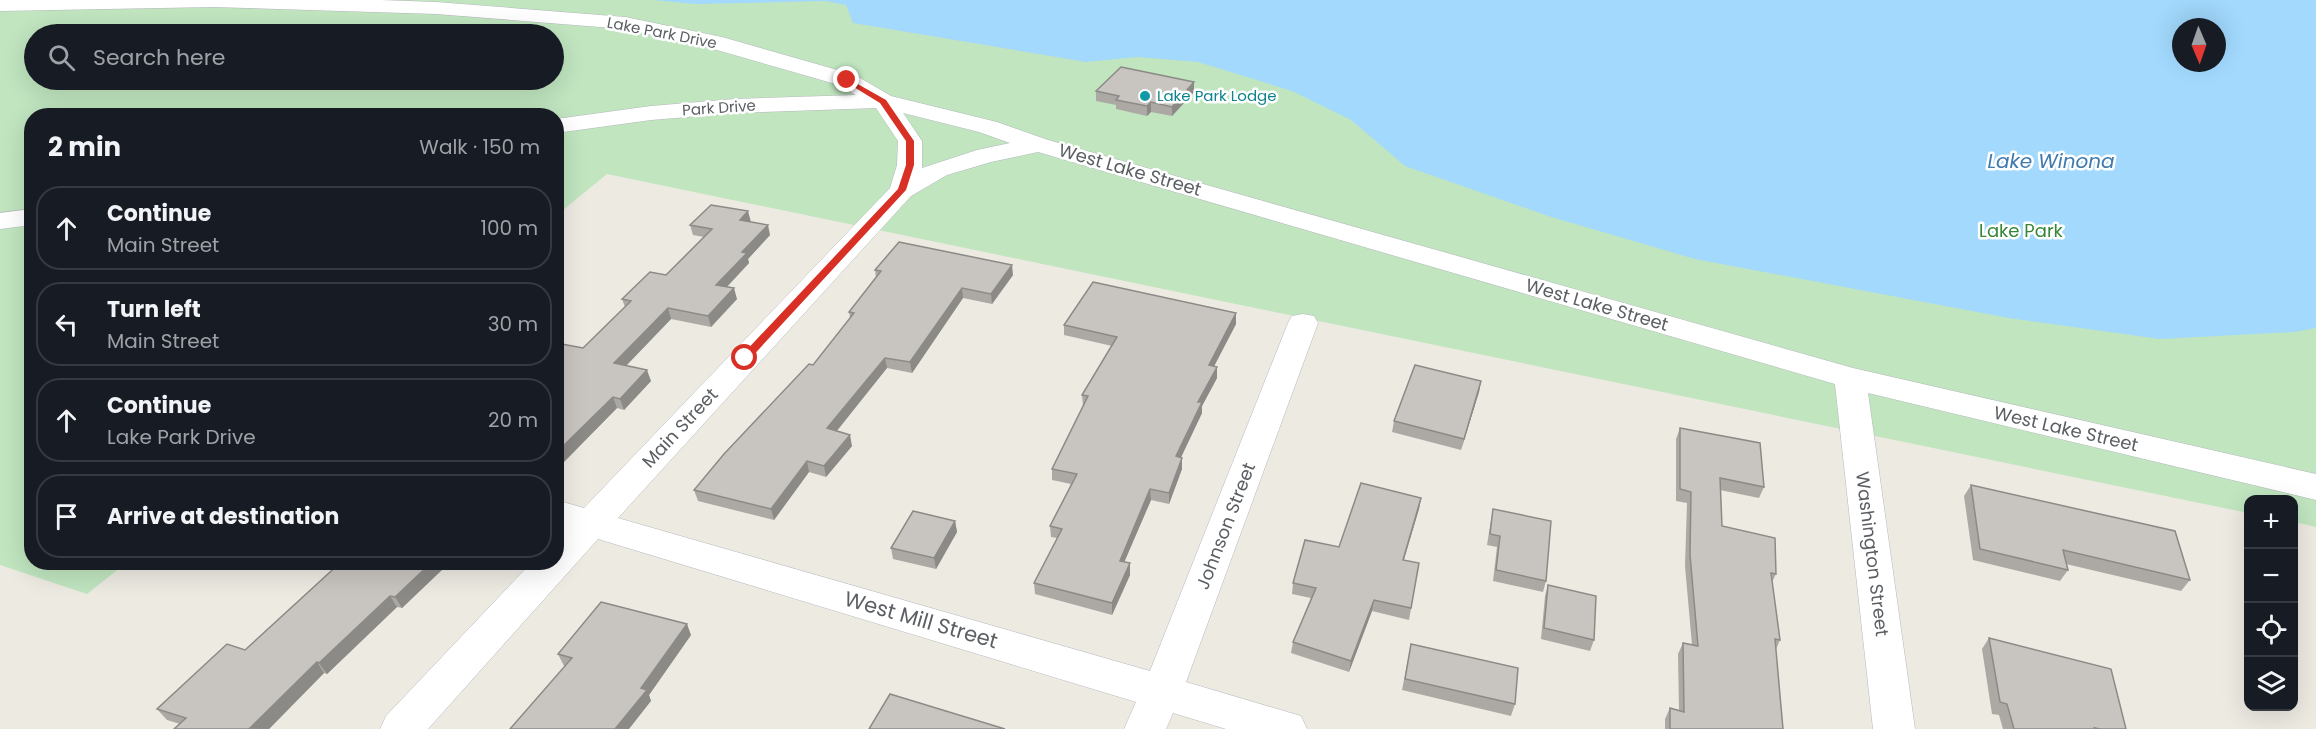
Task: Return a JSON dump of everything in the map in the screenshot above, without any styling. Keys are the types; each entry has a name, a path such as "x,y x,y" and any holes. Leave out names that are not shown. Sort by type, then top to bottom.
{"street":[{"name":"Lake Park Drive","path":"0,4 225,2 436,8 625,23 714,42 847,80 883,101"},
{"name":"Park Drive","path":"564,125 651,113 735,106 883,101"},
{"name":"West Lake Street","path":"883,101 988,127 1039,145 1850,378 2316,488"},
{"name":"Main Street","path":"883,101 910,141 910,165 902,190"},
{"name":"Main Street","path":"564,542 574,518 902,190 938,170 986,155 1039,145"},
{"path":"0,221 24,218"},
{"name":"Johnson Street","path":"1145,729 1177,655 1304,323"},
{"name":"Washington Street","path":"1850,378 1894,729"},
{"name":"West Mill Street","path":"574,518 1286,729"},
{"name":"Main Street","path":"401,729 549,570"}],"green space":[{"name":"Lake Park","path":"0,0 2316,0 2316,527 2298,523 2298,495 2244,495 2244,512 607,174 564,209 564,108 24,108 24,570 117,570 87,594 0,565"}],"water":[{"name":"Lake Winona","path":"653,0 2316,0 2316,328 2294,332 2160,339 2009,318 1695,259 1548,216 1405,166 1351,120 1292,91 1198,62 1137,57 1086,62 853,23 846,5 825,1 696,4"}],"building":[{"name":"Lake Park Lodge","path":"1121,67 1194,82 1172,107 1151,102 1147,106 1116,100 1119,96 1096,91"},
{"path":"711,205 748,211 740,220 768,225 742,252 747,253 716,285 734,288 708,316 668,308 614,363 647,370 620,399 613,397 564,445 564,344 583,348 631,301 622,299 650,272 666,275 712,229 690,225"},
{"path":"899,242 1012,265 991,294 962,288 910,362 885,358 827,428 850,435 824,466 807,461 771,509 694,490 724,454 809,364 813,365 854,313 849,312 881,271 875,270"},
{"path":"1093,282 1236,313 1209,365 1217,367 1198,402 1202,402 1176,456 1182,458 1169,493 1150,489 1120,561 1130,563 1112,603 1034,583 1062,529 1050,526 1077,474 1052,469 1088,396 1082,395 1117,337 1064,325"},
{"path":"1415,365 1481,381 1464,439 1394,421"},
{"path":"1680,428 1760,443 1764,487 1720,478 1722,526 1775,538 1776,574 1771,573 1780,640 1775,639 1783,729 1670,729 1670,708 1684,712 1683,643 1698,646 1690,555 1691,492 1680,489"},
{"path":"1361,483 1421,498 1403,560 1419,563 1411,608 1374,600 1351,661 1293,642 1316,588 1293,583 1305,540 1339,547"},
{"path":"1971,485 2175,531 2190,580 2063,550 2068,570 1980,549"},
{"path":"1493,509 1551,521 1546,581 1496,570 1500,536 1490,534"},
{"path":"913,511 955,521 934,558 891,548"},
{"path":"332,570 424,570 395,597 390,596 319,663 317,662 249,729 174,729 186,718 157,709 227,644 245,650"},
{"path":"1548,585 1596,596 1594,640 1544,628"},
{"path":"601,602 687,624 641,688 647,690 615,729 510,729 572,658 558,654"},
{"path":"1989,638 2111,669 2126,729 2014,729 2007,704 2000,702"},
{"path":"1411,644 1518,668 1515,704 1405,679"},
{"path":"890,694 1005,729 869,729"}],"place":[{"name":"Lake Park Lodge","path":"1145,96"}],"route":[{"path":"745,358 902,190 910,165 910,141 883,101 847,80"}]}
